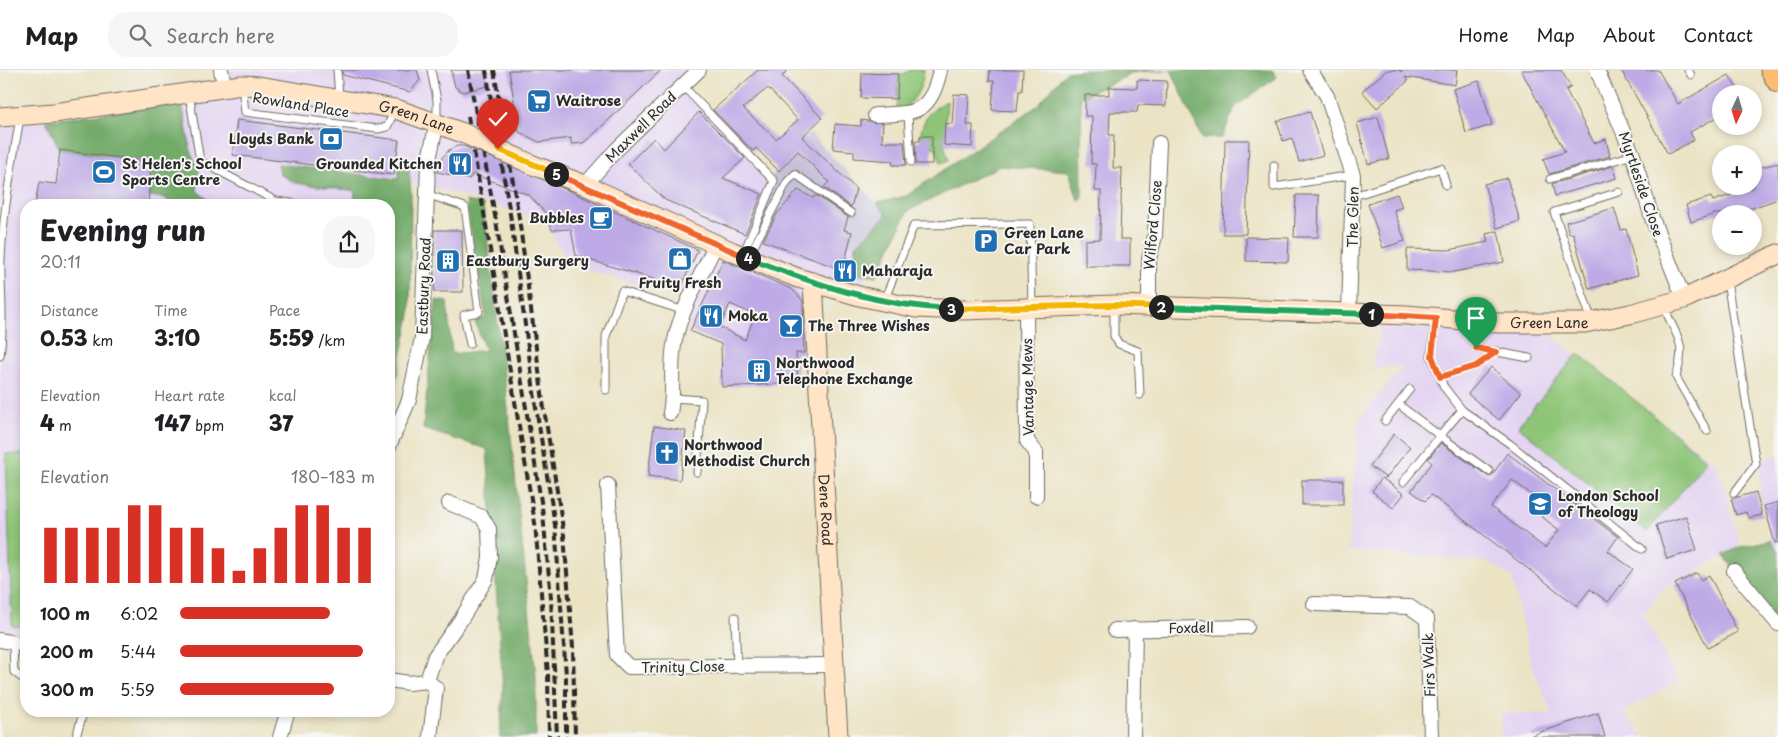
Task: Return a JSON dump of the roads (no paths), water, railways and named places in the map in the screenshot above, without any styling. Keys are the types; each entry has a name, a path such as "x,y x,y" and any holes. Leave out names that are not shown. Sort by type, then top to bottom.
{"main road":[{"path":"1771,70 1778,82"},
{"name":"Green Lane","path":"0,116 21,116 189,94 229,81 295,90 396,109 437,122 463,133 533,165 585,185 745,257 813,282 916,308 963,310 1029,306 1114,305 1498,322 1593,321 1684,298 1778,254"},
{"name":"Dene Road","path":"813,282 838,737"}],"street":[{"name":"Maxwell Road","path":"585,185 616,150 699,70"},
{"path":"874,115 912,114 925,104 936,88 940,70"},
{"name":"The Glen","path":"1310,70 1327,96 1353,175 1354,196 1349,314"},
{"name":"Myrtleside Close","path":"1597,70 1633,155 1652,218 1684,298"},
{"name":"Eastbury Road","path":"395,432 409,400 422,338 426,276 425,194 428,164 437,122"},
{"name":"Wilford Close","path":"1149,307 1149,259 1155,236 1159,143"},
{"path":"670,414 673,398 671,370 675,340 685,311 716,244"},
{"name":"Vantage Mews","path":"1029,306 1027,441 1036,452 1036,496"},
{"name":"Trinity Close","path":"608,485 617,655 629,668 834,665"},
{"path":"427,681 435,656 460,622 486,579 490,556 489,529 482,517 449,503"},
{"path":"1734,571 1778,624"},
{"name":"Firs Walk","path":"1314,604 1410,607 1427,619 1431,737"},
{"name":"Foxdell","path":"1114,630 1247,627"},
{"path":"1133,737 1135,629"},
{"path":"395,681 427,681 436,688 430,737"},
{"path":"280,737 286,717"}],"lane":[{"path":"337,70 339,98"},
{"path":"431,70 437,100 437,122"},
{"name":"Rowland Place","path":"229,81 245,112 378,129 387,127 396,109"},
{"path":"682,86 774,181 745,257"},
{"path":"189,94 200,161 274,199"},
{"path":"908,114 912,162"},
{"path":"0,356 3,339 0,256 11,169 21,116"},
{"path":"1550,179 1633,155"},
{"path":"1274,165 1274,187 1353,175"},
{"path":"1354,196 1441,168 1446,185"},
{"path":"745,257 787,182 795,174 851,213"},
{"path":"1593,321 1554,212 1619,192"},
{"path":"425,194 465,207 479,312 464,315 470,344"},
{"path":"884,301 914,224 1030,224 1032,282 1029,306"},
{"path":"1727,278 1756,464 1734,493"},
{"path":"606,390 606,336 622,291 685,311"},
{"path":"1664,304 1670,326 1676,331 1682,346 1682,356 1676,377 1707,431"},
{"path":"1114,305 1114,336 1119,344 1138,350 1140,396"},
{"path":"1436,318 1432,356 1444,387 1462,410 1510,444 1642,549"},
{"path":"1476,348 1529,358"},
{"path":"1440,377 1476,366 1496,352"},
{"path":"1385,421 1410,390"},
{"path":"673,398 702,400 696,472"},
{"path":"1398,404 1489,471"},
{"path":"1403,482 1462,410"},
{"path":"735,618 737,666"},
{"path":"13,642 14,672 20,676"},
{"path":"76,737 82,717"}],"railway":[{"path":"468,70 496,221 543,514 551,598 557,737"},
{"path":"486,70 511,220 536,407 555,525 566,675 566,737"},
{"path":"494,70 519,218 544,409 564,535 573,648 575,737"},
{"path":"468,116 535,523 548,674 549,737"}],"place":[{"name":"Waitrose","path":"539,101"},
{"name":"Lloyds Bank","path":"331,139"},
{"name":"Grounded Kitchen","path":"460,164"},
{"name":"St Helen's School Sports Centre","path":"104,172"},
{"name":"Bubbles","path":"601,218"},
{"name":"Green Lane Car Park","path":"986,241"},
{"name":"Fruity Fresh","path":"680,259"},
{"name":"Eastbury Surgery","path":"448,261"},
{"name":"Maharaja","path":"845,271"},
{"name":"Moka","path":"711,316"},
{"name":"The Three Wishes","path":"791,326"},
{"name":"Northwood Telephone Exchange","path":"759,371"},
{"name":"Northwood Methodist Church","path":"667,453"},
{"name":"London School of Theology","path":"1540,504"}]}
